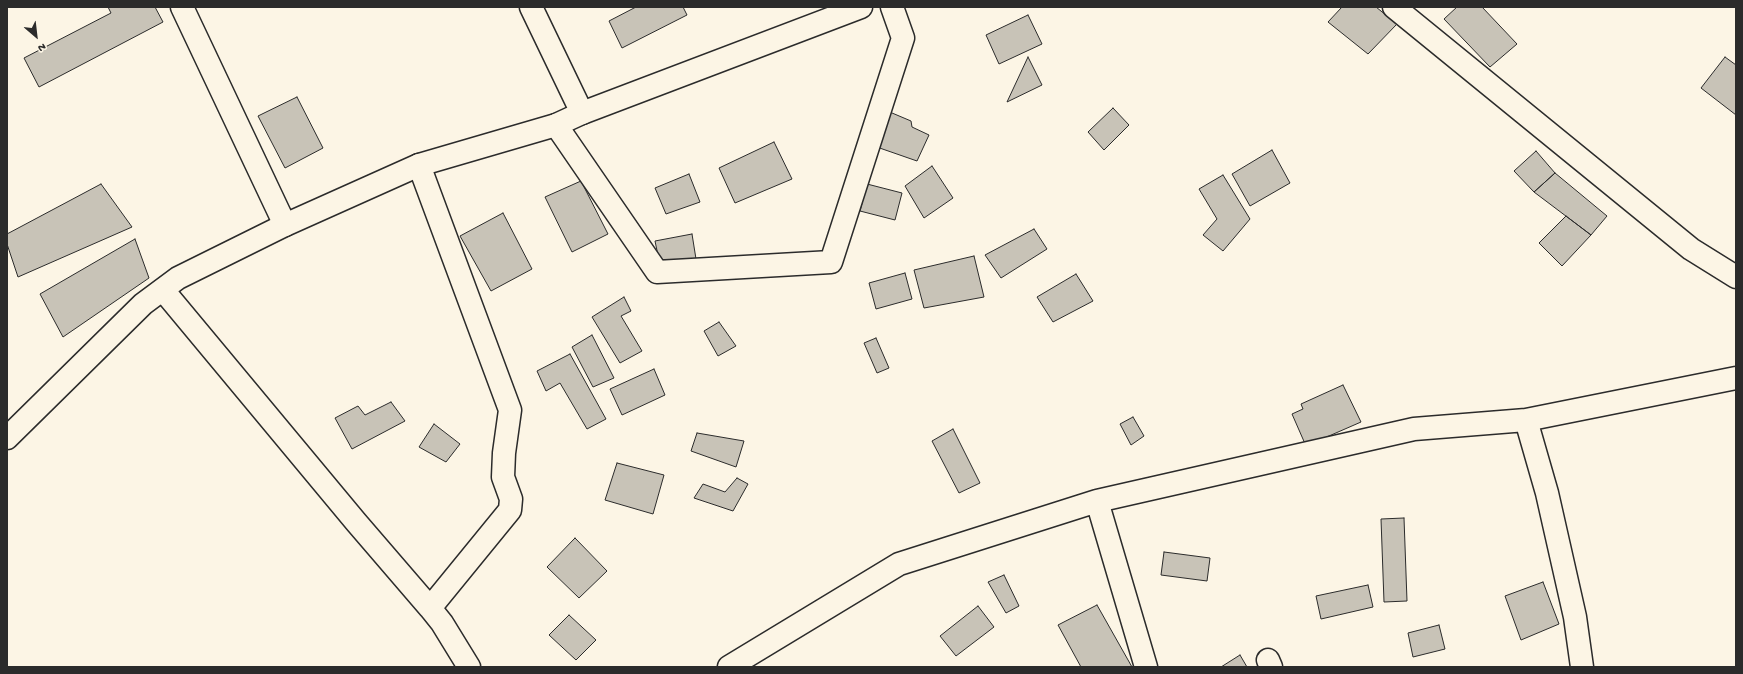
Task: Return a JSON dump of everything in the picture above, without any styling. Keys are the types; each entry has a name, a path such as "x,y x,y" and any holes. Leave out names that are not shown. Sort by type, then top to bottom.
{"street":[{"path":"182,7 285,225"},
{"path":"531,7 582,113"},
{"path":"7,438 143,304 178,278 285,225 419,165 556,125 582,113 861,7"},
{"path":"556,125 657,272 832,262 903,38 892,7"},
{"path":"1394,7 1691,250 1736,277"},
{"path":"419,165 510,410 504,453 503,477 511,499 510,510 430,608"},
{"path":"163,290 356,522 430,608 469,667"},
{"path":"729,667 899,564 1097,501 1414,429 1526,420 1736,378"},
{"path":"1526,420 1547,493 1575,617 1582,667"},
{"path":"1097,501 1146,667"}],"building":[{"path":"108,7 155,7 163,22 39,87 24,58 111,13"},
{"path":"636,7 683,7 687,15 622,48 609,21"},
{"path":"1342,7 1376,7 1397,24 1368,54 1328,22"},
{"path":"1457,7 1482,7 1517,44 1490,67 1444,19"},
{"path":"1028,15 1042,44 999,64 986,35"},
{"path":"1028,57 1042,85 1007,102"},
{"path":"1725,57 1736,65 1736,115 1701,88"},
{"path":"297,97 323,148 285,168 258,116"},
{"path":"1113,108 1129,125 1104,150 1088,132"},
{"path":"885,110 911,121 912,127 929,135 917,161 871,145"},
{"path":"774,142 792,179 735,203 719,168"},
{"path":"1272,150 1290,183 1250,206 1232,174"},
{"path":"1536,151 1555,173 1534,192 1514,171"},
{"path":"932,166 953,198 924,218 905,186"},
{"path":"1555,173 1607,216 1591,235 1534,192"},
{"path":"689,174 700,202 666,214 655,188"},
{"path":"1223,175 1250,219 1223,251 1203,235 1217,219 1199,189"},
{"path":"581,181 608,234 572,252 545,197"},
{"path":"101,184 132,227 18,277 7,244 7,234"},
{"path":"867,184 902,193 895,220 860,211"},
{"path":"503,213 532,269 491,291 460,236"},
{"path":"1566,216 1591,235 1562,266 1539,243"},
{"path":"1034,229 1047,249 1001,278 985,255"},
{"path":"692,234 696,259 660,265 655,241"},
{"path":"135,239 149,278 63,337 40,294"},
{"path":"974,256 984,297 924,308 914,270"},
{"path":"905,273 912,299 876,309 869,283"},
{"path":"1076,274 1093,301 1053,322 1037,297"},
{"path":"624,297 631,311 621,316 642,351 620,363 592,317"},
{"path":"719,322 736,346 718,356 704,331"},
{"path":"592,335 614,378 593,387 572,347"},
{"path":"876,338 889,368 877,373 864,343"},
{"path":"570,354 606,419 587,429 560,383 546,391 537,371"},
{"path":"654,369 665,395 622,415 610,389"},
{"path":"1343,385 1361,422 1306,446 1292,414 1303,409 1301,404"},
{"path":"391,402 405,421 352,449 335,418 358,406 365,415"},
{"path":"1133,417 1144,436 1131,445 1120,424"},
{"path":"434,424 460,444 446,462 419,447"},
{"path":"953,429 980,483 959,493 932,441"},
{"path":"697,433 744,441 736,467 691,451"},
{"path":"617,463 664,475 653,514 605,500"},
{"path":"737,478 748,484 733,511 694,498 703,484 725,492"},
{"path":"1404,518 1407,601 1384,602 1381,519"},
{"path":"575,538 607,571 579,598 547,567"},
{"path":"1164,552 1210,558 1207,581 1161,575"},
{"path":"1004,575 1019,606 1006,613 988,582"},
{"path":"1543,582 1559,624 1521,640 1505,596"},
{"path":"1368,585 1373,607 1321,619 1316,596"},
{"path":"1097,605 1132,667 1081,667 1058,625"},
{"path":"978,606 994,627 956,656 940,636"},
{"path":"569,615 596,640 576,660 549,635"},
{"path":"1439,625 1445,649 1413,657 1408,633"},
{"path":"1240,655 1247,667 1221,667"}]}
